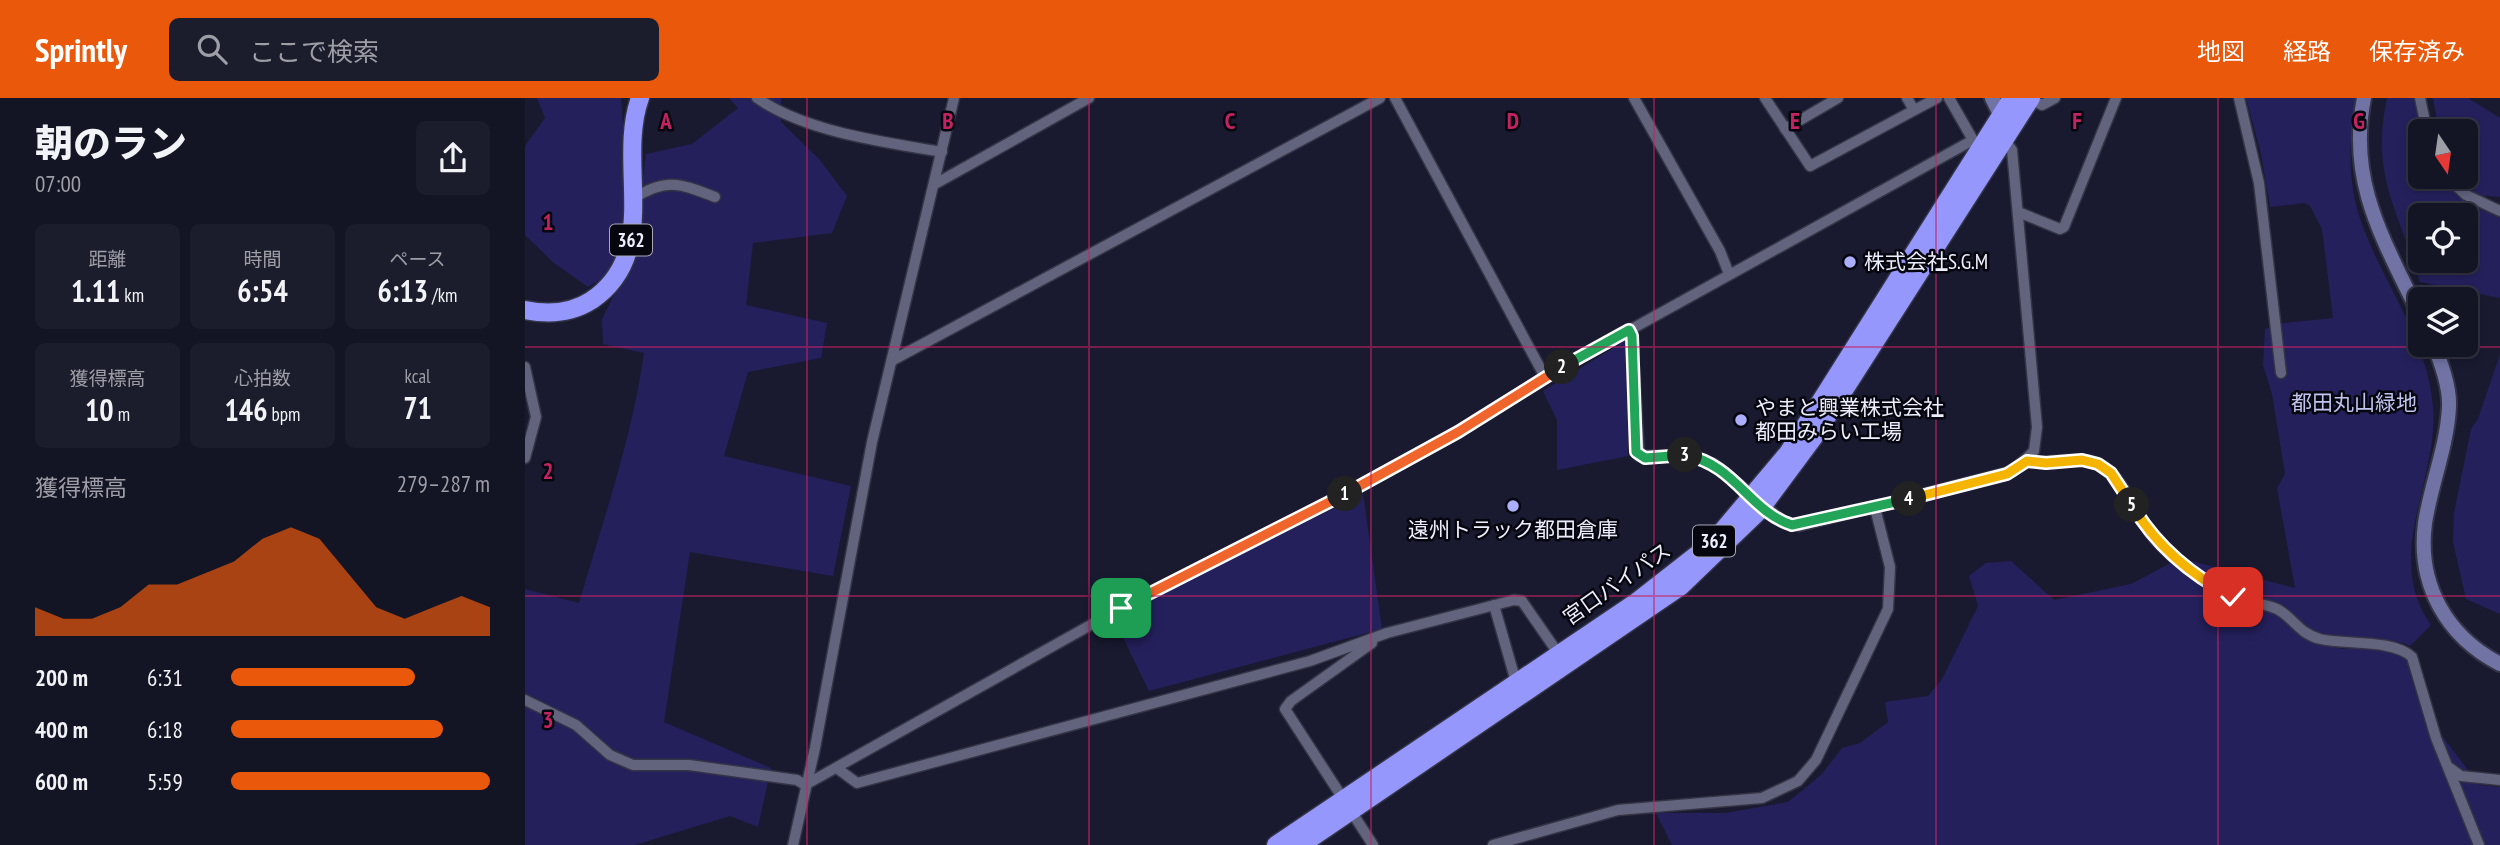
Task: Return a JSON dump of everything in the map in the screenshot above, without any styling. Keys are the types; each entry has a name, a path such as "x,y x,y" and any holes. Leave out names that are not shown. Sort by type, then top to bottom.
{"highway":[{"name":"362","path":"525,310 543,314 583,306 604,292 621,271 631,244 634,198 633,139 640,98"},
{"name":"宮口バイパス","path":"1301,845 1347,805 1516,682 1642,598 1713,542 1758,502 2012,98"},
{"name":"宮口バイパス","path":"1276,845 1347,805 1681,586 1814,438 2031,98"}],"street":[{"path":"757,98 776,108 853,135 942,152"},
{"path":"793,845 815,748 872,442 954,98"},
{"path":"935,184 1089,98"},
{"path":"893,360 1380,98"},
{"path":"1395,98 1545,376"},
{"path":"1634,98 1720,251 1729,274"},
{"path":"1765,98 1810,166 1937,98"},
{"path":"1785,129 1838,98"},
{"path":"1907,98 1914,110"},
{"path":"805,785 838,769 914,722 968,697 1121,608 1301,519 1458,432 1545,376 1973,140 1949,98"},
{"path":"1992,98 2001,116"},
{"path":"2031,98 2042,105 2055,98"},
{"path":"2018,212 2060,229 2064,227 2116,98"},
{"path":"2239,98 2259,183 2281,373"},
{"path":"2364,98 2359,132 2361,177 2366,198 2408,290"},
{"path":"2420,98 2424,119"},
{"path":"1629,330 1632,336 1639,456 1684,455 1723,469 1758,502 1786,523 1799,526 2007,474 2027,461 2036,445 2037,427 2012,150 2005,140"},
{"path":"634,198 658,185 673,183 715,197"},
{"path":"2460,189 2466,195 2500,211"},
{"path":"2437,357 2449,404 2425,521 2425,569 2437,605 2453,628 2479,653 2500,664"},
{"path":"525,367 536,417 525,458"},
{"path":"2027,461 2046,463 2082,460 2098,464 2119,483 2149,532 2167,551 2225,592 2278,610 2298,629 2310,636 2351,645 2398,647 2408,653 2412,657 2432,727 2479,845"},
{"path":"1493,845 1618,810 1762,797 1798,781 1816,760 1888,609 1890,567 1875,508"},
{"path":"838,769 857,783 1310,661 1383,635 1514,600 1522,601 1558,653"},
{"path":"1494,606 1516,682"},
{"path":"1373,845 1285,709 1291,701 1383,635"},
{"path":"525,700 576,725 610,755 633,765 689,765 797,780 805,785"},
{"path":"2449,767 2461,776 2500,780"}],"green space":[{"path":"537,98 621,98 627,190 625,240 620,260 611,273 588,287 554,263 525,235 525,146 545,118"},
{"path":"729,98 781,98 781,122 819,159 847,196 832,233 753,243 746,305 827,323 821,358 748,372 724,456 851,486 833,576 690,552 664,722 771,768 758,827 730,816 635,845 525,845 525,589 579,603 624,448 644,353 603,344 602,319 633,258 646,154 692,144 738,108"},
{"name":"都田丸山緑地","path":"2246,98 2357,98 2352,130 2351,177 2357,209 2371,247 2408,324 2408,357 2423,359 2433,407 2433,435 2416,518 2411,572 2417,599 2431,625 2410,646 2385,640 2333,638 2309,628 2311,639 2342,649 2386,646 2409,656 2437,729 2479,785 2500,787 2500,845 1672,845 1656,813 1725,813 1788,802 1822,774 1842,748 1860,743 1888,722 1885,702 1928,696 1942,679 1978,606 1969,576 1986,563 2011,561 2054,600 2131,584 2180,558 2295,588 2277,488 2285,474 2272,394 2263,365 2265,329 2283,323 2333,318 2322,229 2310,206 2305,203 2270,207 2261,154"},
{"path":"2387,98 2417,98 2421,119 2408,119 2408,189 2457,189 2473,203 2408,203 2408,246 2389,193 2382,150"},
{"path":"2433,98 2468,98 2500,118 2500,197 2477,195 2472,189 2478,189 2478,119 2437,119"},
{"path":"2478,207 2500,218 2500,298 2478,294 2478,287 2445,287 2420,282 2417,273 2478,273"},
{"path":"1628,339 1628,456 1557,470 1557,420 1543,391"},
{"path":"2500,354 2500,614 2466,599 2453,542 2454,513 2471,429 2478,419"},
{"path":"1363,494 1382,629 1149,691 1113,617"}],"place":[{"name":"株式会社S.G.M","path":"1850,262"},
{"name":"やまと興業株式会社 都田みらい工場","path":"1741,420"},
{"name":"遠州トラック都田倉庫","path":"1513,506"}],"route":[{"path":"1121,608 1301,519 1458,432 1545,376 1629,330 1632,336 1636,452 1639,456 1645,458 1684,455 1714,464 1786,523 1799,526 1875,508 2007,474 2027,461 2091,461 2111,473 2149,532 2167,551 2192,572 2233,597"}]}
